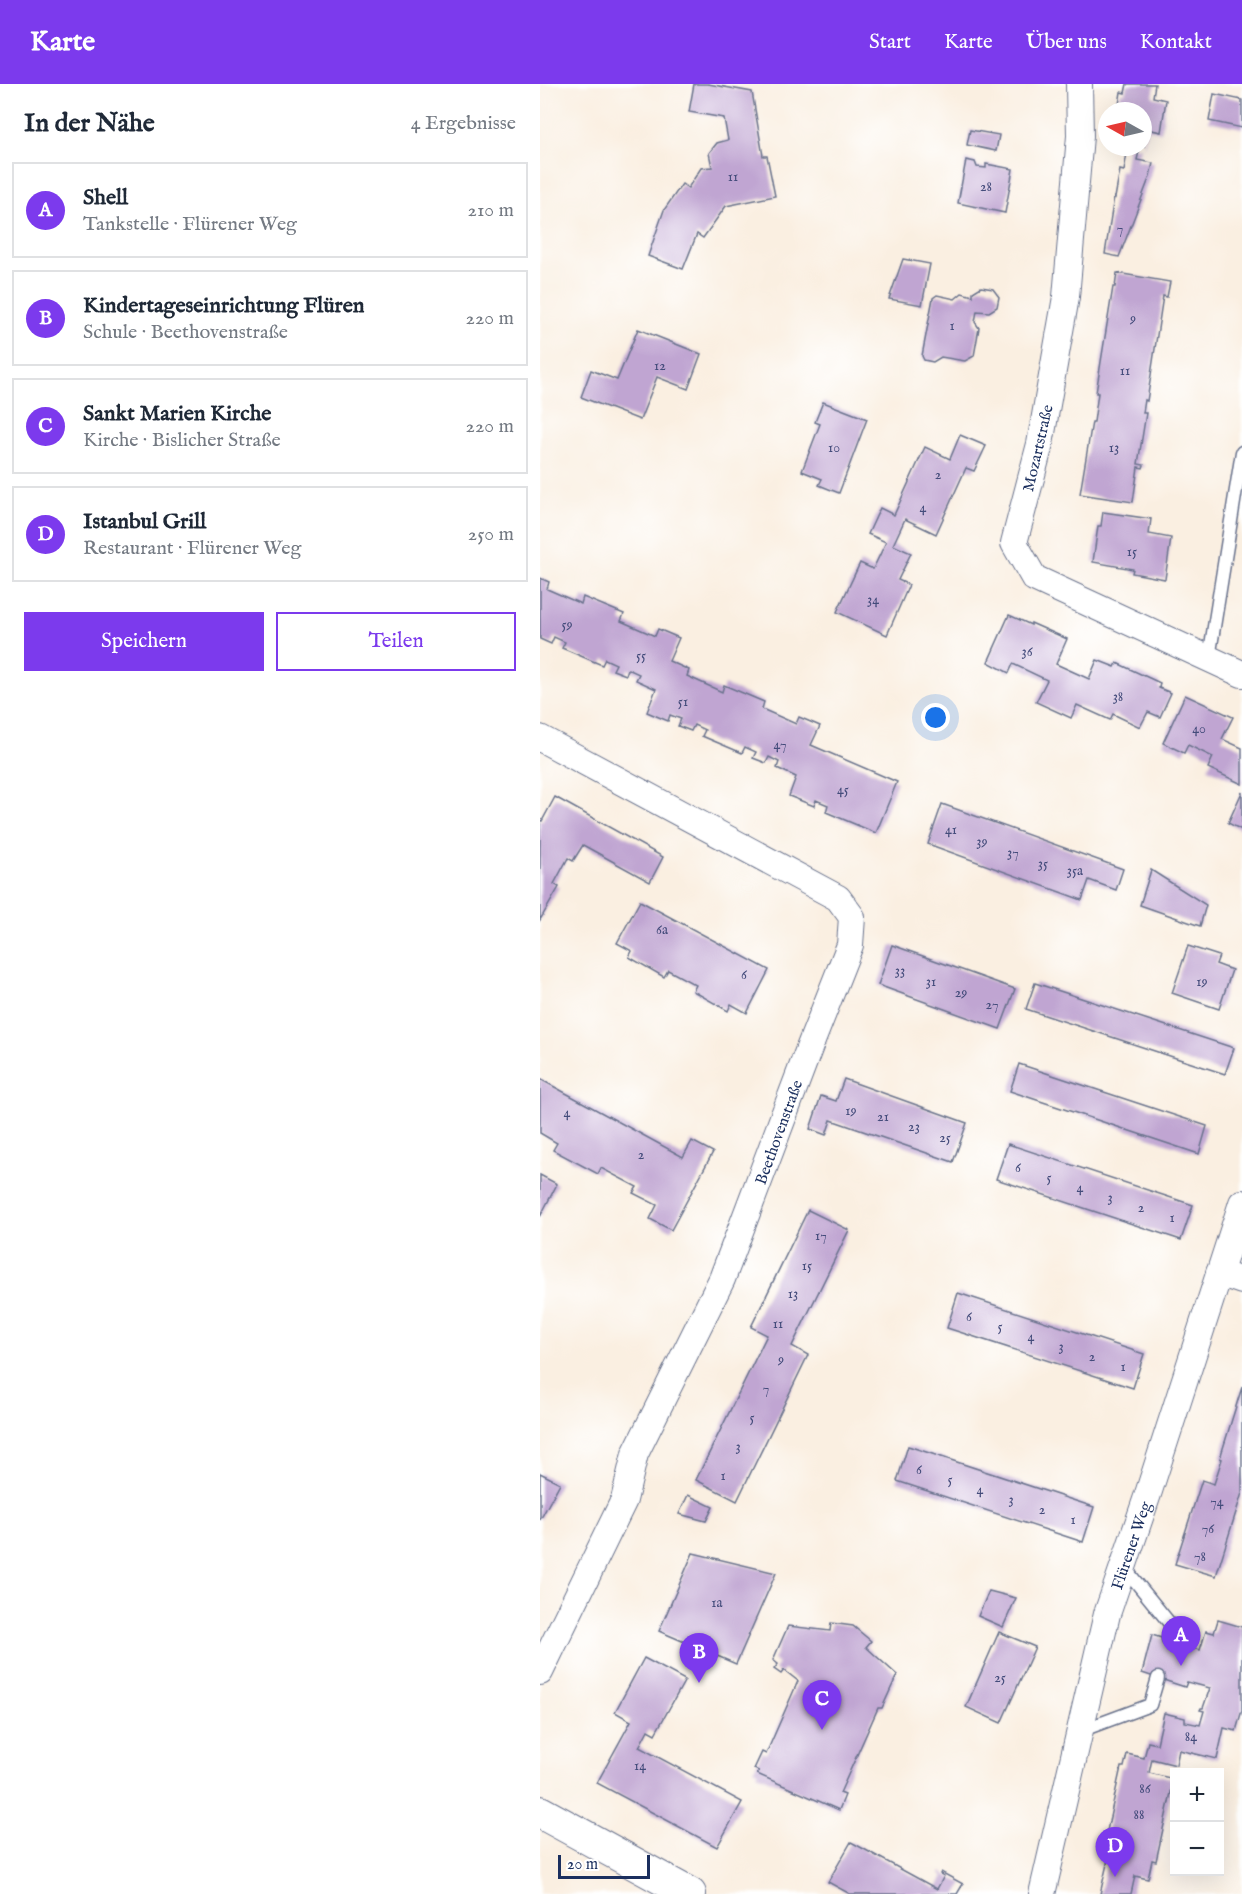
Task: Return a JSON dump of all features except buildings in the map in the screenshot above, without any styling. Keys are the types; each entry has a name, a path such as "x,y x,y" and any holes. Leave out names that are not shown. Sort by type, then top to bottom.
{"street":[{"name":"Mozartstraße","path":"1079,84 1080,136 1066,297 1040,444 1014,543 1034,578 1242,674"},
{"name":"Beethovenstraße","path":"540,738 838,898 852,917 850,945 722,1279 635,1454 624,1500 540,1672"},
{"name":"Flürener Weg","path":"1042,1894 1107,1614 1230,1277 1242,1203"},
{"path":"540,1812 690,1894"}],"lane":[{"path":"1209,658 1242,452"},
{"path":"1123,1566 1171,1625 1168,1640"},
{"path":"1079,1732 1150,1705 1158,1678"}],"place":[{"name":"Shell","path":"1181,1666"},
{"name":"Kindertageseinrichtung Flüren","path":"699,1683"},
{"name":"Sankt Marien Kirche","path":"822,1730"},
{"name":"Istanbul Grill","path":"1115,1877"}]}
